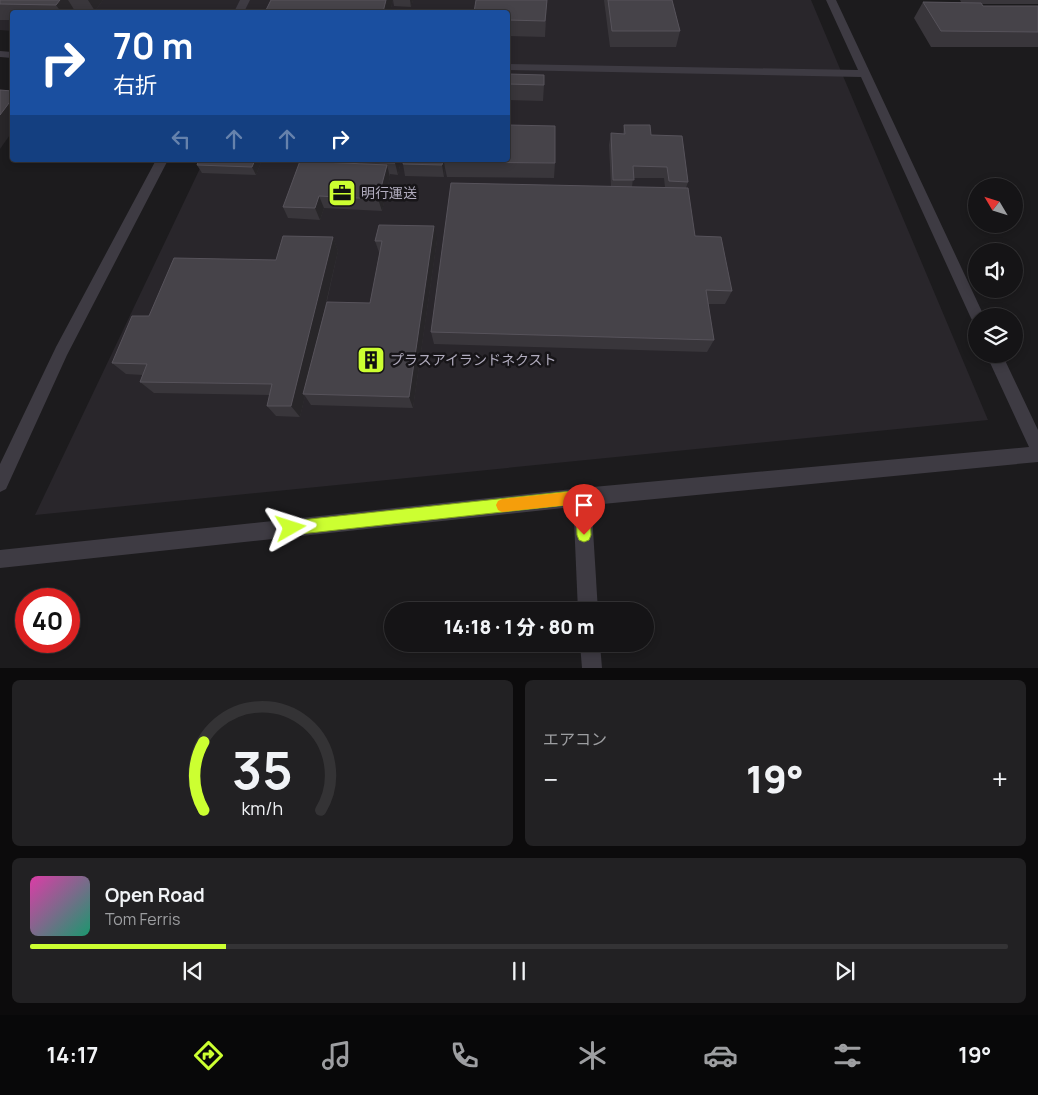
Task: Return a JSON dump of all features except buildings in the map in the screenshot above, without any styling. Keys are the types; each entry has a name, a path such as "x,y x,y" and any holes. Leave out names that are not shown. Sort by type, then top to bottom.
{"street":[{"path":"831,0 973,308"},
{"path":"510,66 864,74"},
{"path":"0,483 61,352 161,162"},
{"path":"998,363 1038,448"},
{"path":"0,559 582,497 1038,454"},
{"path":"582,497 588,602"},
{"path":"591,652 592,668"}],"shaded area":[{"path":"0,0 811,0 988,420 35,515 203,162 510,162 510,10 10,10 10,31 0,30"}],"slow traffic":[{"path":"502,505 568,498"}],"place":[{"name":"明行運送","path":"342,193"},
{"name":"プラスアイランドネクスト","path":"371,360"}],"route":[{"path":"291,528 582,497 584,535"}]}
